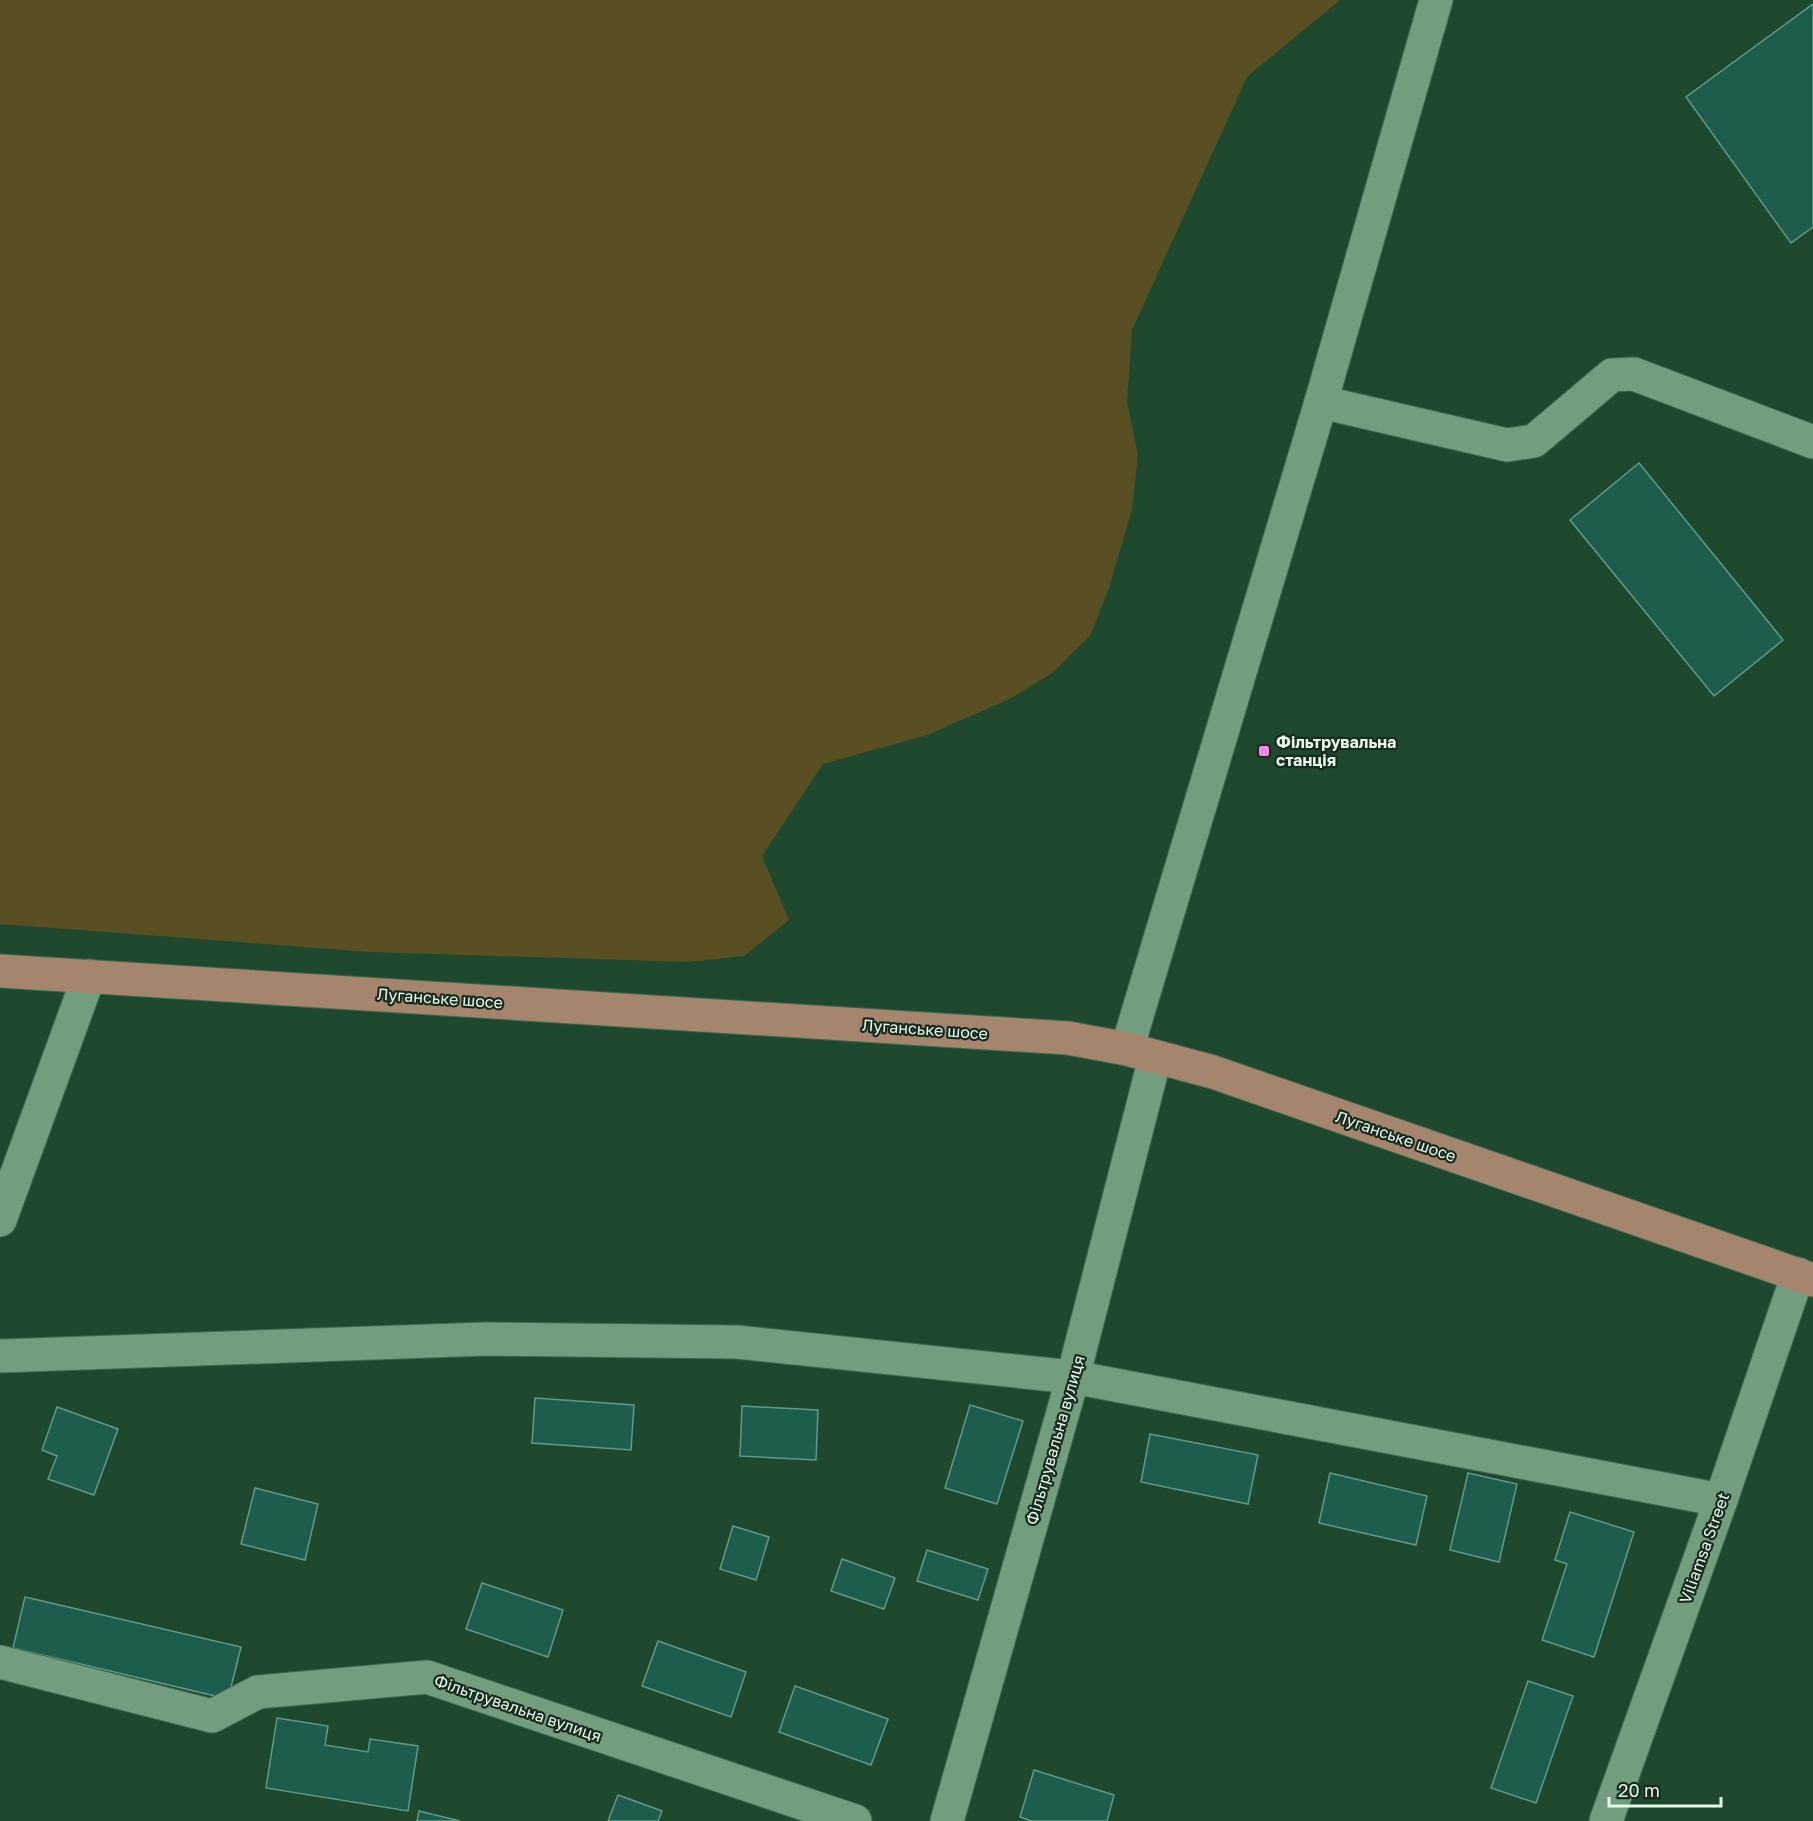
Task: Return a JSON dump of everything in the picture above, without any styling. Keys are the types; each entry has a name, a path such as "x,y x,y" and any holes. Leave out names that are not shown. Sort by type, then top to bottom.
{"main road":[{"name":"Луганське шосе","path":"0,972 1068,1038 1141,1053 1213,1072 1806,1277"}],"street":[{"name":"Фільтрувальна вулиця","path":"947,1821 1073,1377 1141,1053 1321,402 1436,0"},
{"path":"1321,402 1507,445 1534,441 1612,375 1634,374 1813,442"},
{"path":"0,1220 89,976"},
{"name":"Viliamsa Street","path":"1606,1821 1721,1500 1806,1277"},
{"path":"0,1356 486,1339 737,1342 1073,1377 1721,1500"},
{"name":"Фільтрувальна вулиця","path":"0,1662 212,1716 258,1692 427,1677 855,1821"}],"shaded area":[{"path":"0,0 1340,0 1247,77 1132,330 1127,402 1138,455 1132,510 1109,588 1090,636 1052,673 1010,699 927,735 823,764 762,856 789,920 744,956 688,962 370,952 0,924"}],"building":[{"path":"1813,4 1813,227 1791,243 1686,97"},
{"path":"1639,463 1783,640 1714,696 1570,520"},
{"path":"535,1398 634,1405 631,1450 532,1443"},
{"path":"970,1405 1023,1421 997,1504 945,1488"},
{"path":"742,1406 818,1410 816,1460 740,1456"},
{"path":"57,1407 118,1429 94,1495 48,1479 57,1456 42,1450"},
{"path":"1150,1434 1258,1455 1248,1504 1141,1482"},
{"path":"1330,1473 1427,1496 1416,1545 1319,1523"},
{"path":"1468,1473 1517,1484 1499,1562 1450,1550"},
{"path":"255,1488 318,1504 305,1560 241,1544"},
{"path":"1570,1512 1634,1532 1594,1657 1542,1640 1567,1564 1555,1560"},
{"path":"733,1526 769,1537 756,1580 720,1569"},
{"path":"927,1550 988,1569 978,1600 917,1581"},
{"path":"842,1559 895,1578 884,1609 831,1591"},
{"path":"482,1583 563,1610 548,1657 466,1629"},
{"path":"25,1597 241,1647 228,1699 13,1648"},
{"path":"658,1641 746,1672 731,1717 642,1686"},
{"path":"1528,1681 1573,1696 1536,1803 1491,1788"},
{"path":"795,1686 888,1719 871,1765 779,1732"},
{"path":"277,1718 328,1726 325,1745 368,1752 370,1739 418,1746 408,1811 266,1788"},
{"path":"1034,1770 1114,1795 1107,1821 1031,1821 1020,1817"},
{"path":"618,1795 662,1811 658,1821 608,1821"},
{"path":"419,1811 460,1821 417,1821"}],"place":[{"name":"Фільтрувальна станція","path":"1264,751"}]}
